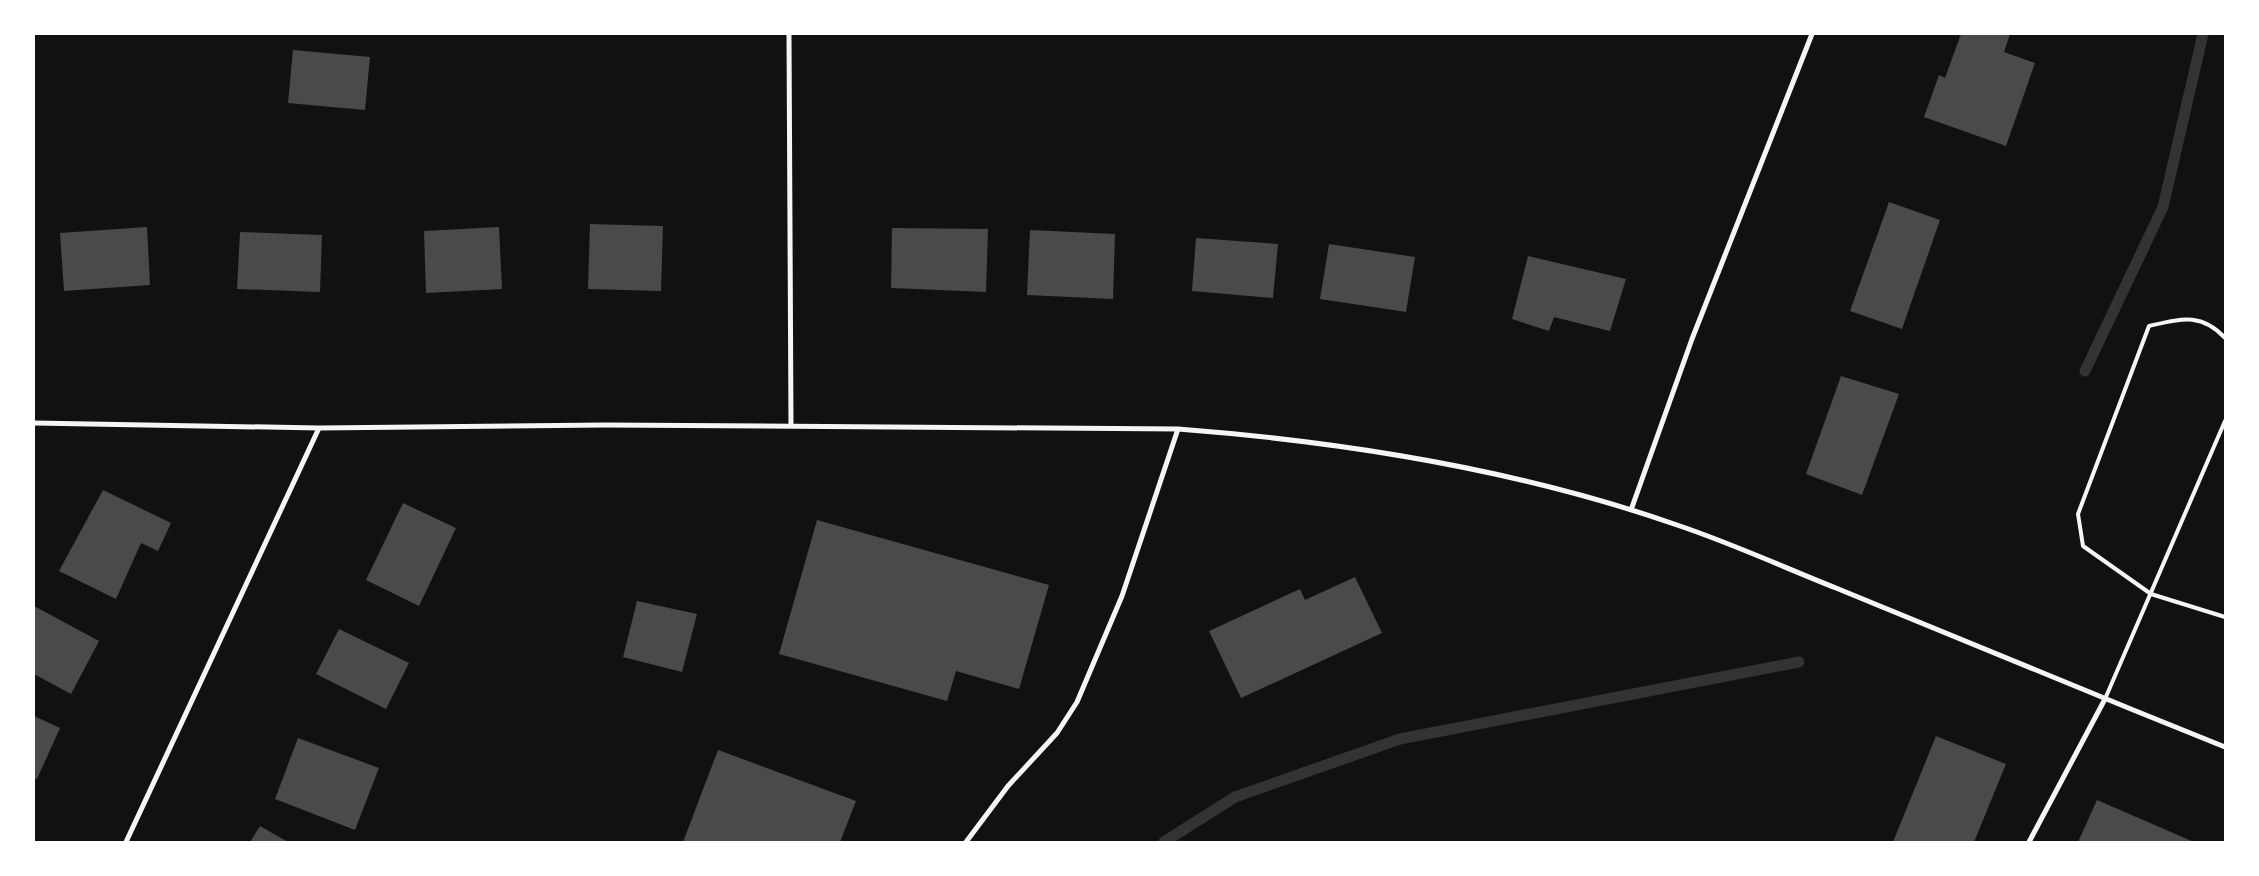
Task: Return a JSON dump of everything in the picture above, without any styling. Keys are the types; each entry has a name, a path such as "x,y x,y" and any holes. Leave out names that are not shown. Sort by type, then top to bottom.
{"street":[{"path":"790,34 792,426"},
{"path":"1631,510 1692,339 1812,34"},
{"path":"34,423 319,428 792,426 1178,429 1259,435 1354,447 1434,461 1546,486 1631,510 1687,529 2225,748"},
{"path":"126,842 319,428"},
{"path":"966,842 1008,786 1057,733 1077,702 1122,596 1178,429"},
{"path":"2028,842 2106,699"}],"lane":[{"path":"2225,338 2214,325 2184,318 2149,326 2078,514 2083,546 2151,594 2225,617"},
{"path":"2106,699 2225,421"}],"building":[{"path":"1961,34 2010,34 2004,52 2035,63 2006,146 1924,117 1939,75 1945,78"},
{"path":"293,50 370,57 365,110 288,103"},
{"path":"1889,202 1940,220 1902,329 1850,311"},
{"path":"590,224 663,226 661,291 588,289"},
{"path":"147,227 150,285 64,291 60,233"},
{"path":"499,227 502,289 426,293 424,231"},
{"path":"892,228 988,229 986,292 891,288"},
{"path":"1030,230 1115,234 1113,299 1027,295"},
{"path":"240,232 322,235 320,292 237,289"},
{"path":"1196,238 1278,244 1273,298 1192,291"},
{"path":"1329,244 1415,257 1406,312 1320,299"},
{"path":"1528,256 1626,279 1610,331 1554,317 1549,331 1512,319"},
{"path":"1841,376 1899,394 1862,495 1806,474"},
{"path":"103,490 171,523 158,551 141,543 116,599 59,571"},
{"path":"403,503 456,528 419,606 366,580"},
{"path":"817,520 1049,585 1019,689 956,671 947,701 779,654"},
{"path":"1355,577 1382,633 1241,698 1209,631 1300,589 1305,600"},
{"path":"637,601 697,614 682,672 623,657"},
{"path":"34,606 99,641 71,694 34,674"},
{"path":"339,629 409,663 386,709 316,674"},
{"path":"34,716 60,728 37,779 34,778"},
{"path":"1936,736 2006,764 1974,842 1893,842"},
{"path":"298,738 379,768 355,830 275,799"},
{"path":"718,750 856,801 840,842 683,842"},
{"path":"2097,800 2194,842 2078,842"},
{"path":"260,826 288,842 250,842"}],"waterway":[{"path":"2085,371 2163,207 2203,34"},
{"path":"1164,842 1235,797 1400,739 1799,662"}]}
